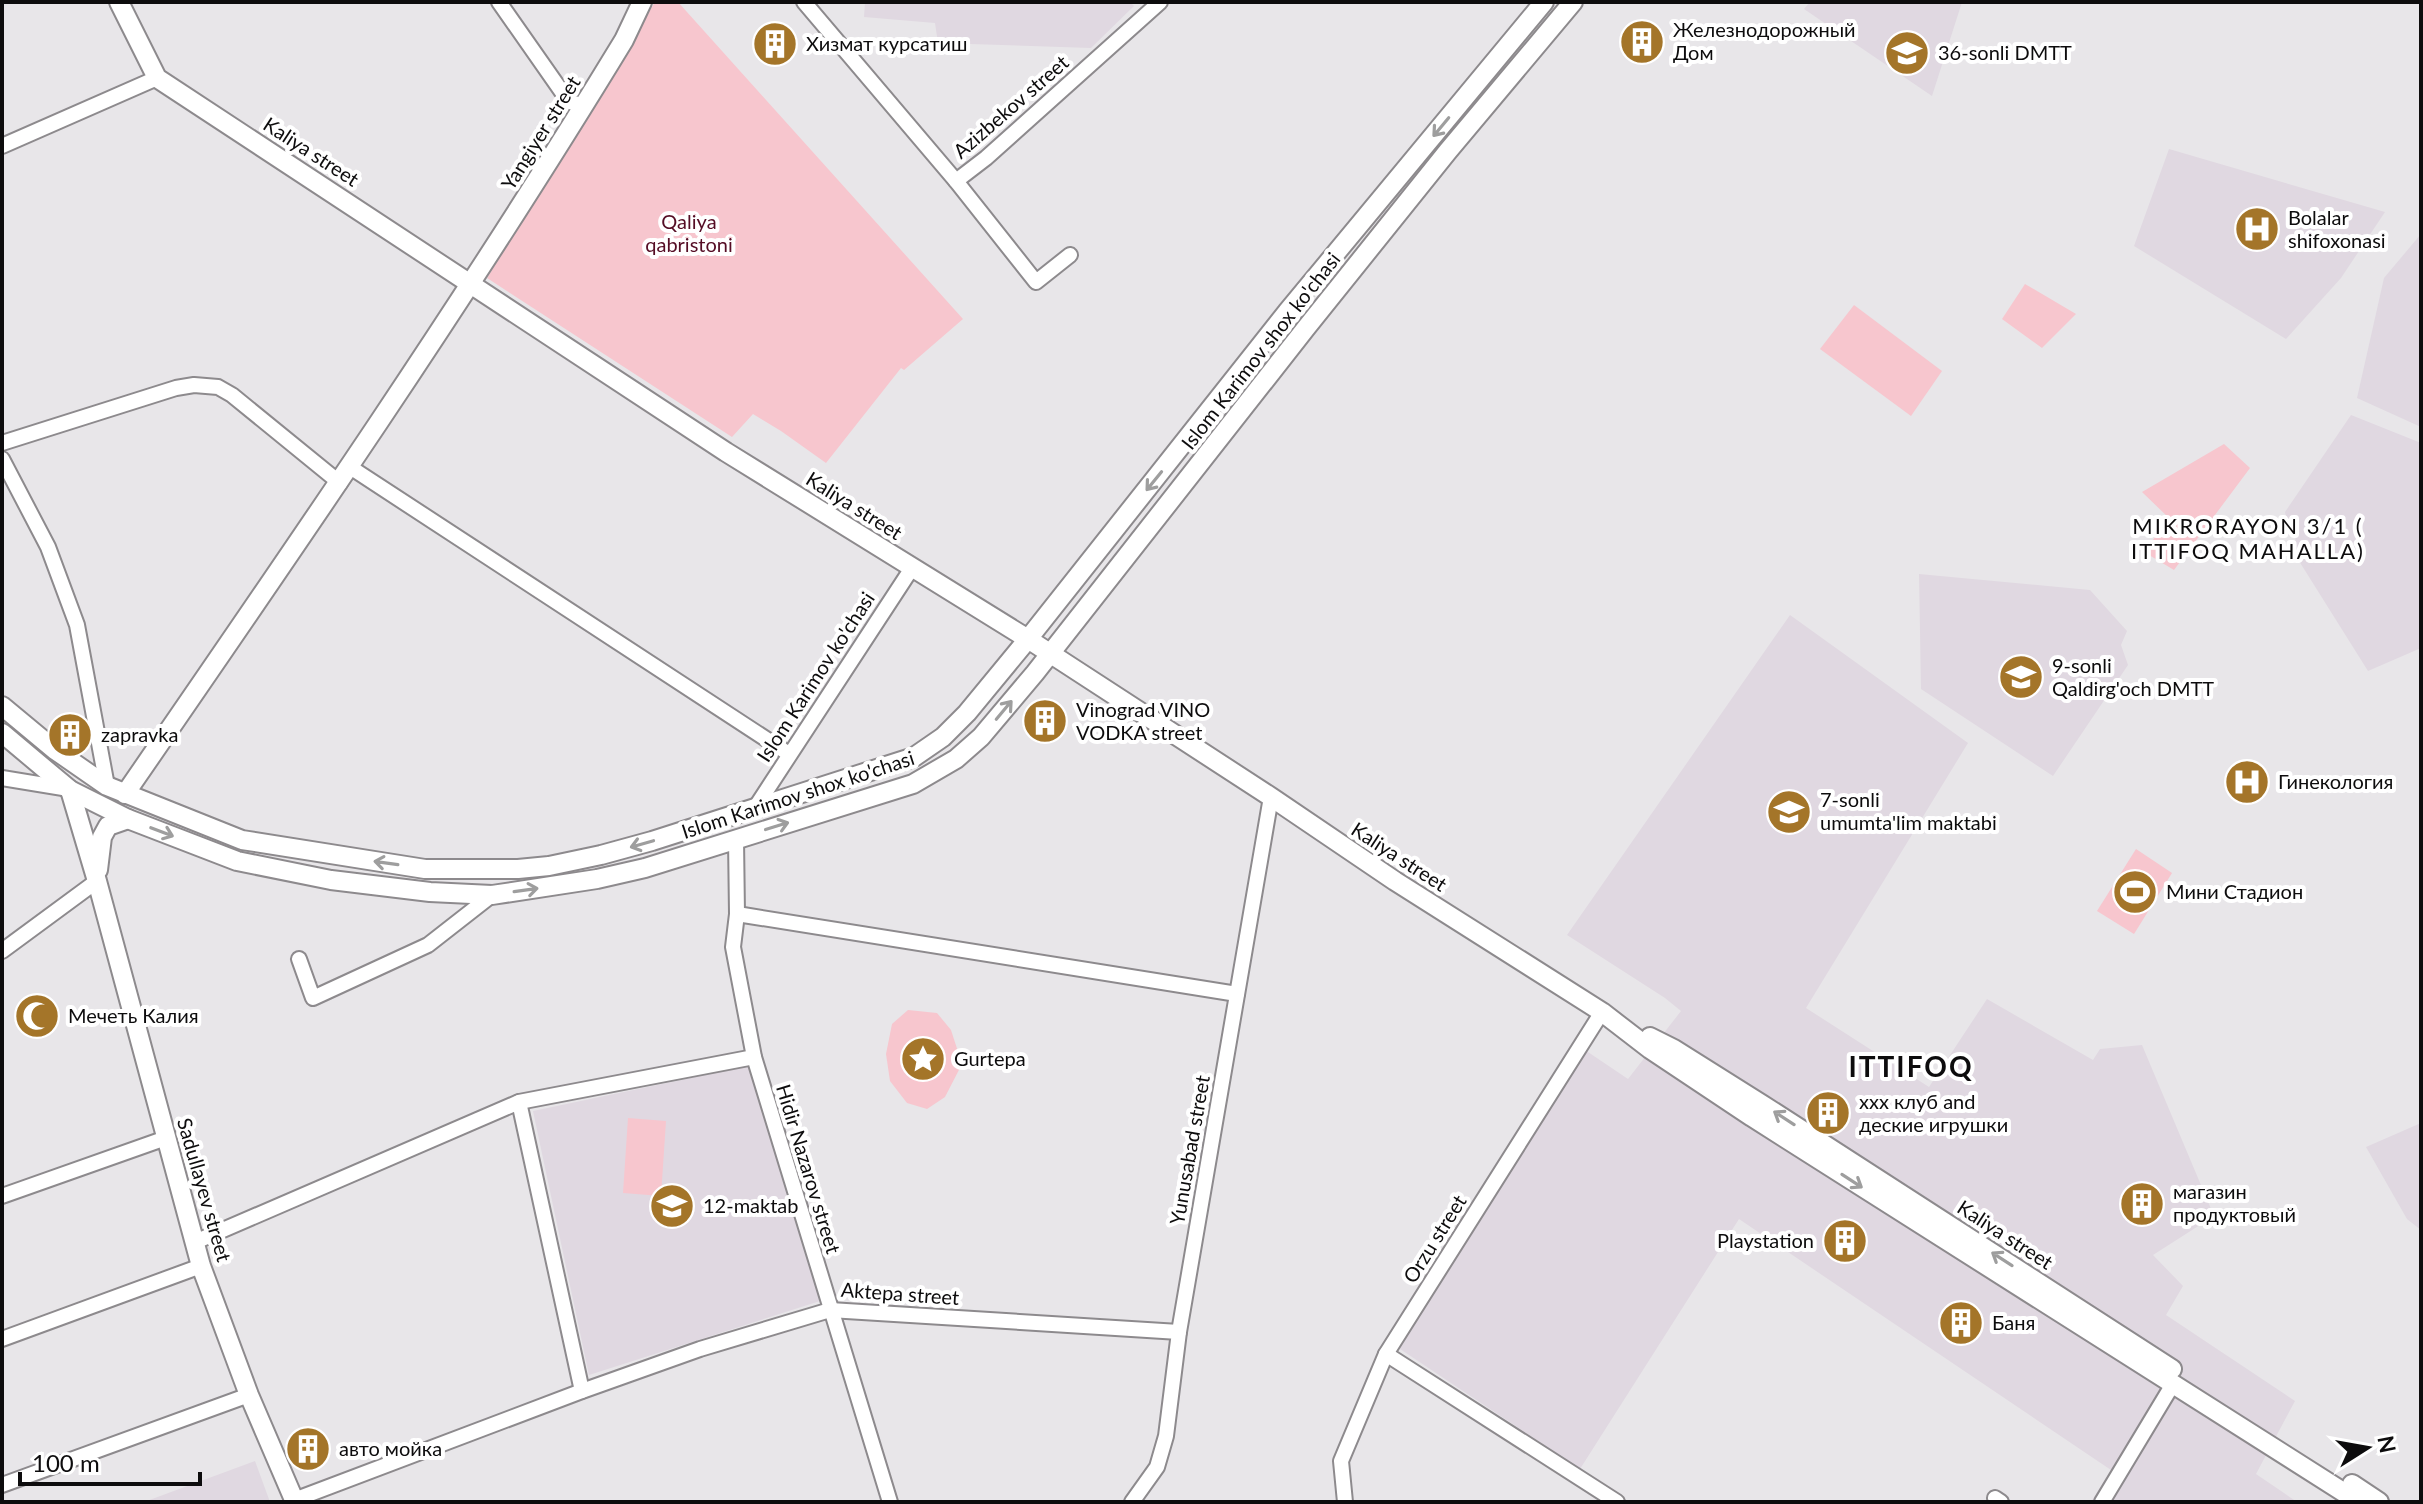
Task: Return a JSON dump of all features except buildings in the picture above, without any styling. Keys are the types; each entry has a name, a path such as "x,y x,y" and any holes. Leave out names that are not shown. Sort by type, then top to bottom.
{"main road":[{"path":"119,2 157,78"},
{"name":"Yangiyer street","path":"125,794 345,475 472,283 624,40 642,2"},
{"name":"Islom Karimov shox ko'chasi","path":"2,706 55,750 107,786 242,840 429,869 549,866 652,841 914,757 929,748 967,713 1290,309 1544,2"},
{"name":"Islom Karimov shox ko'chasi","path":"2,733 70,790 128,819 237,861 331,880 430,892 492,895 597,879 645,868 913,784 956,759 981,737 1306,328 1573,2"},
{"name":"Kaliya street","path":"157,78 726,452 1028,639 1395,881 1602,1012 1674,1049 1763,1105 2379,1502"},
{"path":"1481,79 1480,89 1488,95 1495,94"},
{"name":"Sadullayev street","path":"70,790 201,1266 249,1395 294,1501"},
{"name":"Sadullayev street","path":"97,881 102,837 108,826 128,819"},
{"path":"429,869 435,881 430,892"},
{"name":"Kaliya street","path":"1602,1012 1650,1049 1752,1117 2359,1502"}],"street":[{"path":"499,2 569,102 584,105"},
{"name":"Azizbekov street","path":"804,2 956,181 986,158 1160,2"},
{"path":"2,146 157,78"},
{"path":"956,181 1036,282 1070,255"},
{"path":"2,443 176,388 194,385 218,387 345,475 789,754"},
{"path":"2,459 48,547 77,625 107,786"},
{"name":"Islom Karimov ko'chasi","path":"755,808 912,568"},
{"path":"2,778 70,790"},
{"name":"Yunusabad street","path":"1132,1502 1148,1482 1162,1452 1179,1332 1271,797"},
{"name":"Hidir Nazarov street","path":"736,839 737,914 733,947 754,1057 890,1502"},
{"path":"2,951 97,881"},
{"path":"299,959 313,998 428,945 492,895"},
{"path":"737,914 1237,994"},
{"name":"Orzu street","path":"1345,1502 1341,1461 1386,1354 1602,1012"},
{"path":"195,1242 519,1102 754,1057"},
{"path":"519,1102 582,1391"},
{"path":"2,1196 166,1138"},
{"path":"2,1339 201,1266"},
{"name":"Aktepa street","path":"294,1501 582,1391 700,1349 830,1310 1179,1332"},
{"path":"1386,1354 1617,1502"},
{"path":"2102,1502 2173,1384"},
{"path":"2,1485 249,1395"}],"shaded area":[{"path":"865,2 1130,2 1134,6 1091,48 938,43 935,23 864,17"},
{"name":"36-sonli DMTT","path":"1810,2 1962,2 1932,96 1804,9"},
{"name":"Bolalar shifoxonasi","path":"2169,149 2385,212 2341,278 2286,339 2134,246"},
{"path":"2421,234 2421,427 2357,398 2384,278"},
{"path":"2351,415 2421,443 2421,648 2368,671 2294,553 2296,534 2281,523 2286,517 2285,512"},
{"name":"9-sonli Qaldirg'och DMTT","path":"1919,574 2090,590 2127,631 2121,645 2128,665 2053,776 1921,689"},
{"path":"1790,615 1968,743 1806,1008 1929,1087 1987,999 2093,1060 2100,1049 2142,1045 2214,1216 2153,1255 2183,1286 2166,1315 2295,1401 2256,1474 2297,1502 2091,1502 2111,1470 1739,1219 1580,1469 1397,1347 1585,1050 1628,1079 1681,1011 1567,935"},
{"name":"12-maktab","path":"748,1066 820,1301 589,1375 533,1111"},
{"path":"2421,1123 2421,1230 2407,1219 2366,1147"},
{"path":"255,1461 270,1502 144,1502"}],"green space":[{"name":"Qaliya qabristoni","path":"655,2 678,2 963,319 904,370 901,368 826,463 753,414 732,437 487,278"},
{"path":"2025,284 2076,314 2042,348 2002,319"},
{"path":"1854,305 1942,371 1911,416 1820,349"},
{"path":"2224,444 2250,468 2174,570 2144,552 2169,518 2142,492"},
{"name":"Мини Стадион","path":"2136,849 2172,873 2134,934 2097,911"},
{"name":"Gurtepa","path":"908,1010 937,1013 951,1030 962,1064 945,1097 927,1109 907,1103 890,1081 886,1054 892,1024"},
{"path":"628,1118 666,1121 661,1196 623,1193"}],"place":[{"name":"Железнодорожный Дом","path":"1642,42"},
{"name":"Хизмат курсатиш","path":"775,44"},
{"name":"36-sonli DMTT","path":"1907,53"},
{"name":"Bolalar shifoxonasi","path":"2257,229"},
{"name":"9-sonli Qaldirg'och DMTT","path":"2021,677"},
{"name":"Vinograd VINO VODKA street","path":"1045,721"},
{"name":"zapravka","path":"70,735"},
{"name":"Гинекология","path":"2247,782"},
{"name":"7-sonli umumta'lim maktabi","path":"1789,812"},
{"name":"Мини Стадион","path":"2135,892"},
{"name":"Мечеть Калия","path":"37,1016"},
{"name":"Gurtepa","path":"923,1059"},
{"name":"ххх клуб and деские игрушки","path":"1828,1113"},
{"name":"магазин продуктовый","path":"2142,1204"},
{"name":"12-maktab","path":"672,1206"},
{"name":"Playstation","path":"1845,1241"},
{"name":"Баня","path":"1961,1323"},
{"name":"авто мойка","path":"308,1449"}],"district":[{"name":"MIKRORAYON 3/1 ( ITTIFOQ MAHALLA)","path":"2248,538"},
{"name":"ITTIFOQ","path":"1911,1067"}]}
